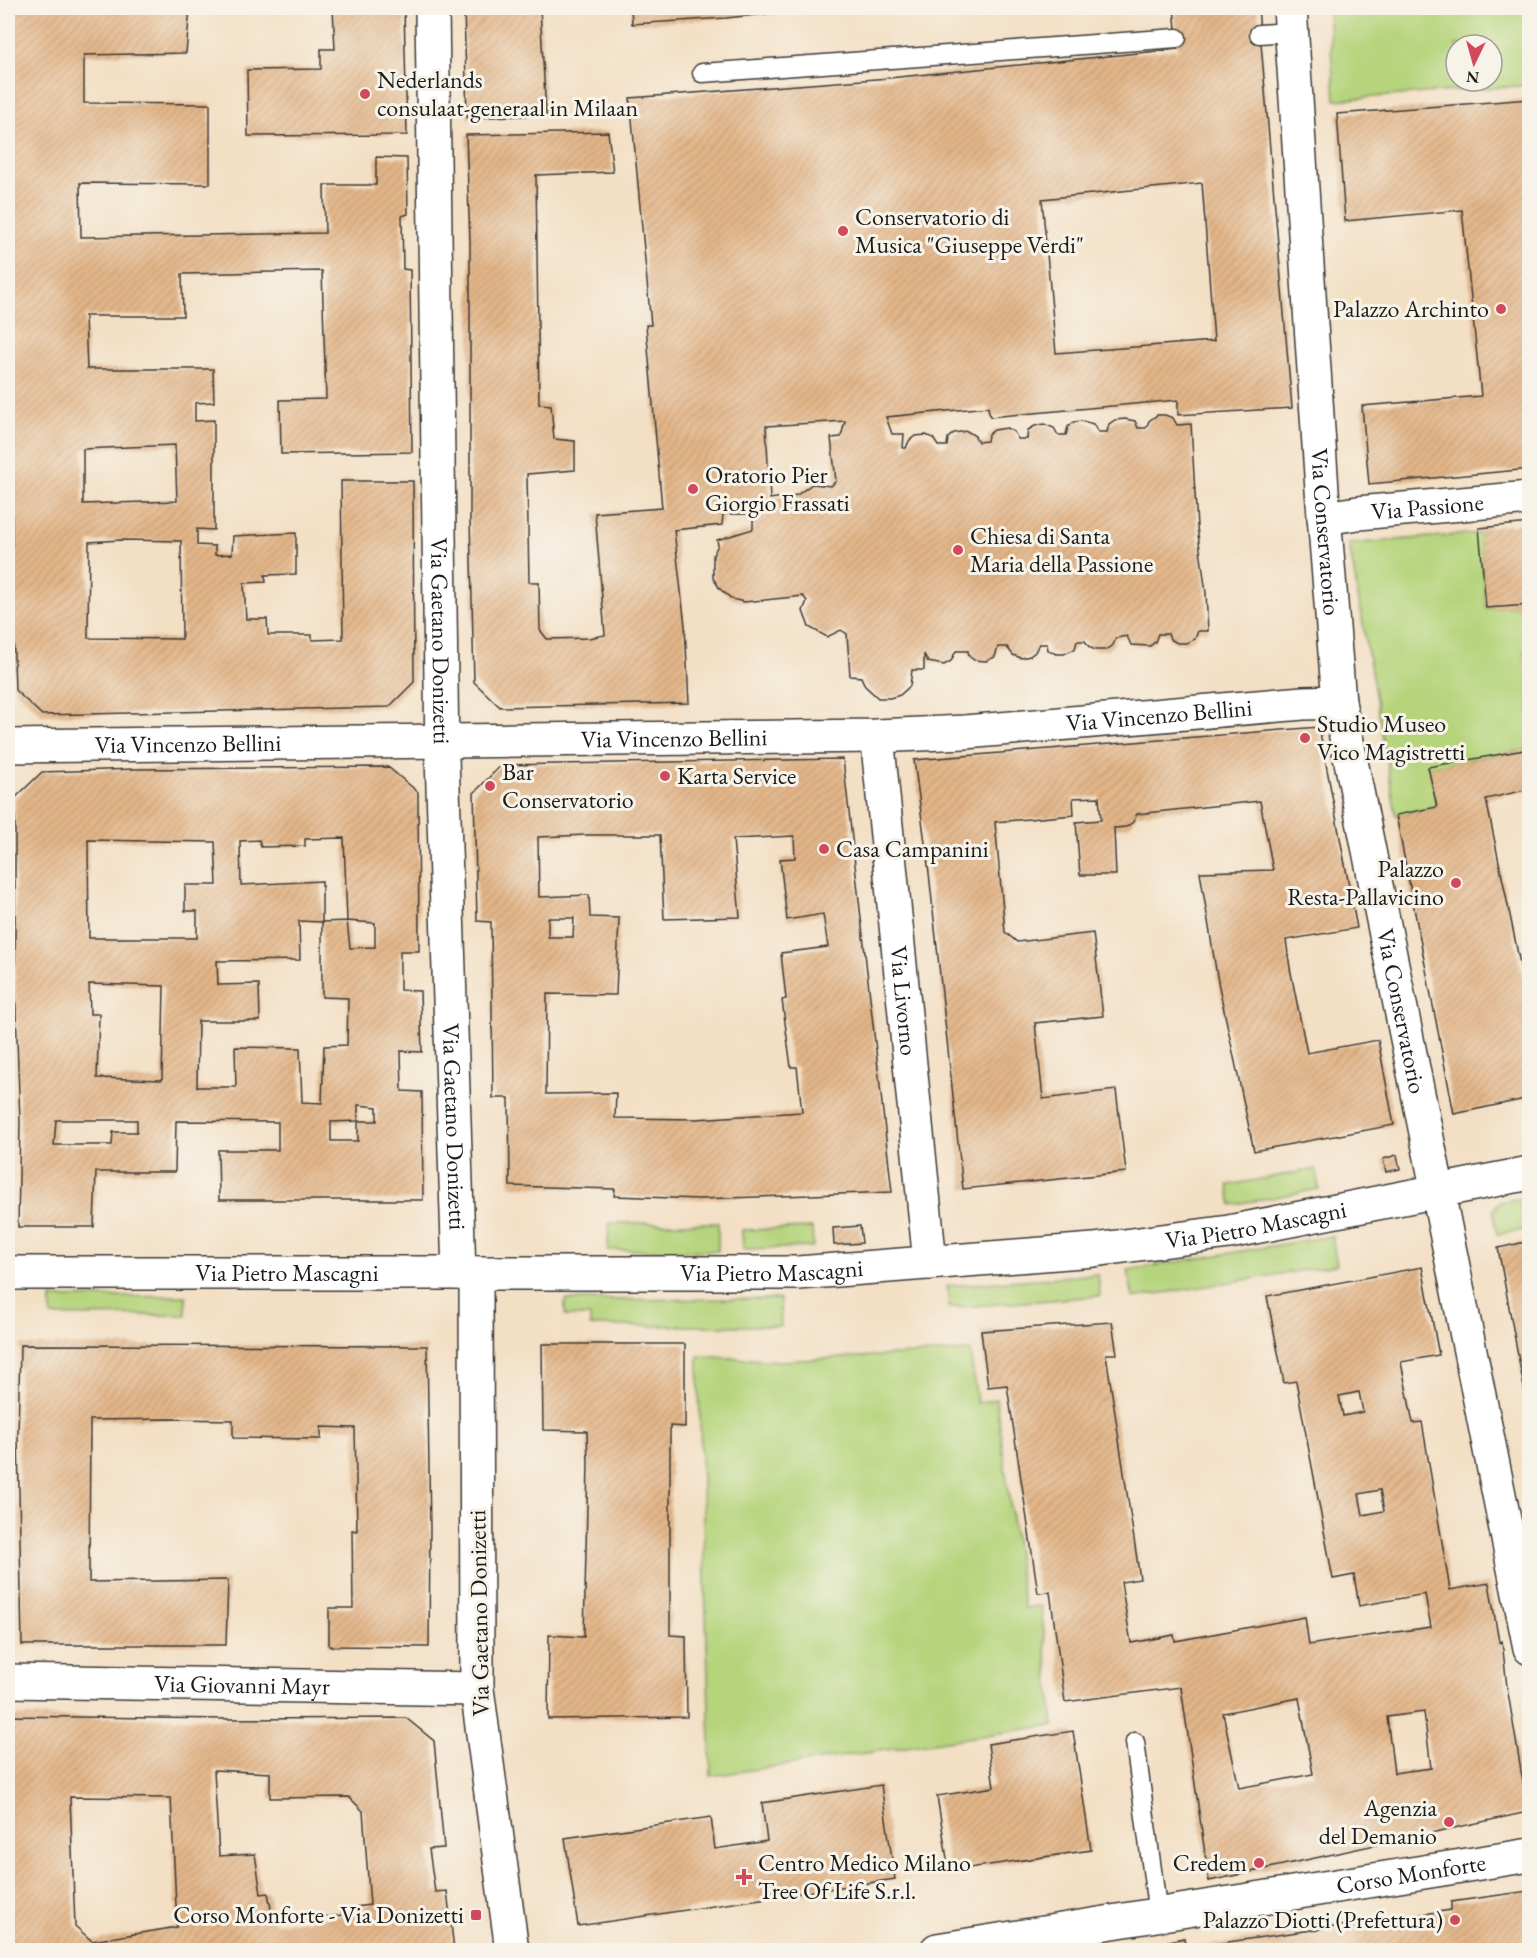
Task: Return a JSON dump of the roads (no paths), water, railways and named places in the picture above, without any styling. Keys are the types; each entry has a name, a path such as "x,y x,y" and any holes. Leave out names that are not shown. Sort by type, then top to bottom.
{"street":[{"name":"Via Gaetano Donizetti","path":"432,8 442,741 467,1273 477,1689 512,1950"},
{"name":"Via Conservatorio","path":"1290,20 1339,702 1530,1648"},
{"name":"Via Passione","path":"1324,518 1530,498"},
{"name":"Via Vincenzo Bellini","path":"8,746 877,736 965,732 1303,703 1339,702"},
{"name":"Via Livorno","path":"877,736 930,1263"},
{"name":"Via Pietro Mascagni","path":"8,1273 798,1273 1094,1250 1229,1232 1530,1173"},
{"name":"Via Giovanni Mayr","path":"8,1682 477,1689"},
{"name":"Corso Monforte","path":"937,1950 1530,1855"}],"lane":[{"path":"1259,34 1290,20"},
{"path":"702,73 1177,38"},
{"path":"1135,1742 1158,1915"}],"place":[{"name":"Nederlands consulaat-generaal in Milaan","path":"365,94"},
{"name":"Conservatorio di Musica \"Giuseppe Verdi\"","path":"843,231"},
{"name":"Palazzo Archinto","path":"1501,309"},
{"name":"Oratorio Pier Giorgio Frassati","path":"693,489"},
{"name":"Chiesa di Santa Maria della Passione","path":"958,550"},
{"name":"Studio Museo Vico Magistretti","path":"1305,738"},
{"name":"Karta Service","path":"665,776"},
{"name":"Bar Conservatorio","path":"490,786"},
{"name":"Casa Campanini","path":"824,849"},
{"name":"Palazzo Resta-Pallavicino","path":"1456,883"},
{"name":"Agenzia del Demanio","path":"1449,1822"},
{"name":"Credem","path":"1259,1863"},
{"name":"Centro Medico Milano Tree Of Life S.r.l.","path":"744,1877"},
{"name":"Corso Monforte - Via Donizetti","path":"476,1915"},
{"name":"Palazzo Diotti (Prefettura)","path":"1455,1920"}]}
